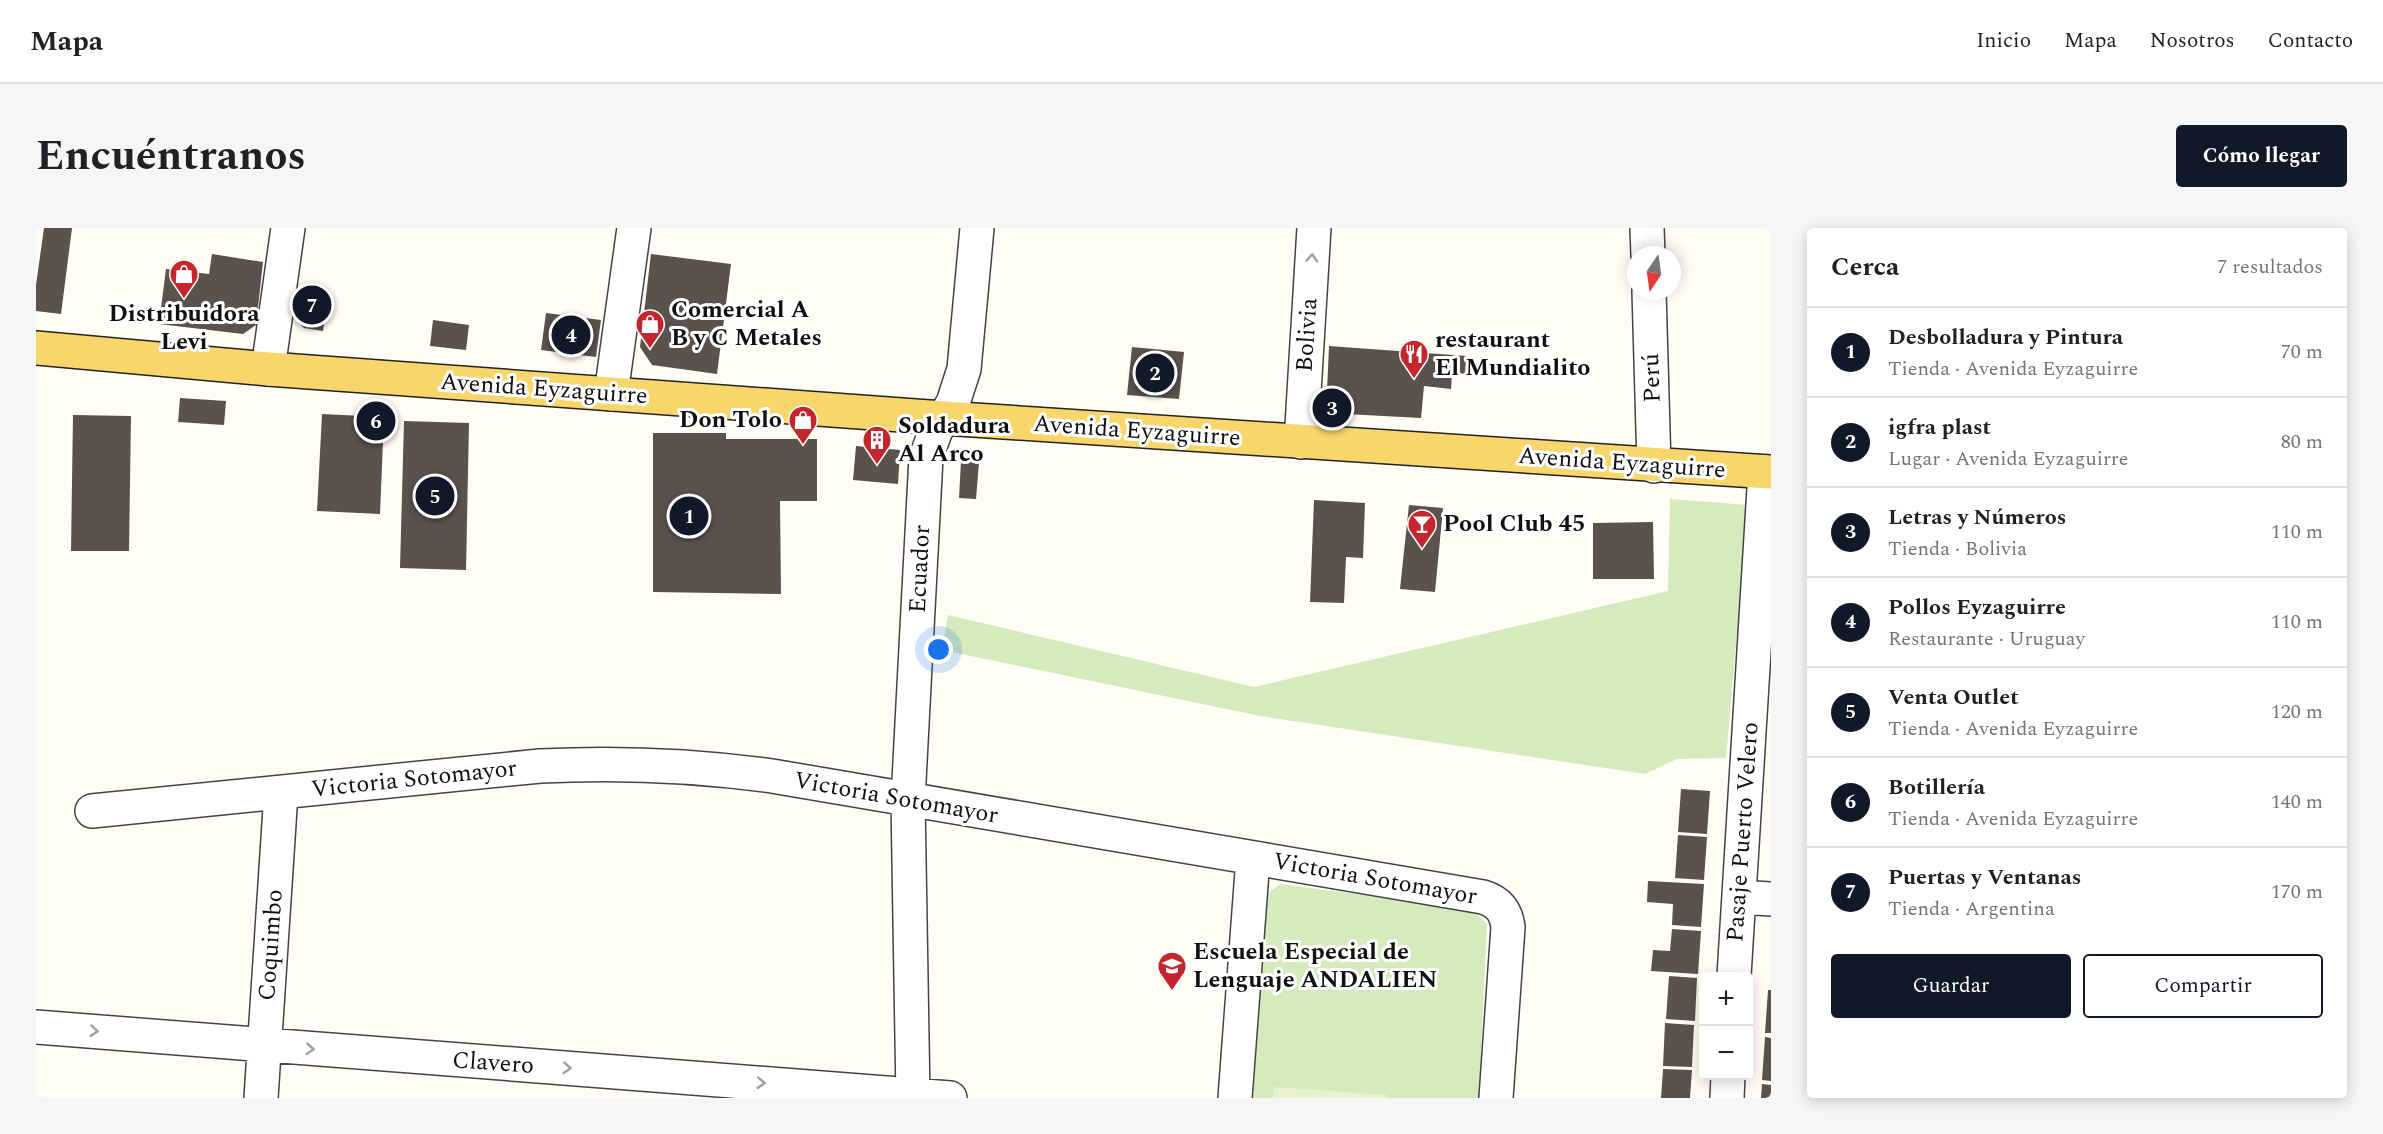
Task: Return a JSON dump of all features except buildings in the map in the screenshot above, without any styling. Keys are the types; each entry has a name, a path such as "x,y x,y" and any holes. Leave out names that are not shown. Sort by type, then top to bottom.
{"main road":[{"name":"Avenida Eyzaguirre","path":"36,348 268,369 943,418 1768,472"}],"street":[{"path":"268,369 288,228"},
{"path":"611,394 634,228"},
{"name":"Ecuador","path":"913,1097 908,800 927,457 931,441 953,403 964,369 976,228"},
{"name":"Bolivia","path":"1301,442 1314,228"},
{"path":"1647,228 1648,246"},
{"name":"Perú","path":"1649,300 1654,466"},
{"name":"Pasaje Puerto Velero","path":"1735,972 1755,898 1768,472"},
{"name":"Victoria Sotomayor","path":"92,811 540,766 599,763 658,764 715,768 772,776 1483,897 1497,903 1507,917 1508,927 1496,1098"},
{"name":"Coquimbo","path":"261,1098 281,793"},
{"path":"1235,1098 1253,858"},
{"name":"Clavero","path":"36,1027 264,1045 656,1087 950,1098"},
{"path":"1727,1098 1728,1080"}],"green space":[{"path":"1670,499 1748,505 1726,758 1677,759 1645,774 1260,716 942,650 948,615 1254,687 1668,591"},
{"path":"1280,884 1472,909 1487,924 1479,1098 1253,1098 1266,895"},
{"path":"1274,1087 1387,1095 1386,1098 1273,1098"}],"place":[{"name":"Distribuidora Levi","path":"184,300"},
{"name":"Puertas y Ventanas","path":"312,305"},
{"name":"Pollos Eyzaguirre","path":"571,335"},
{"name":"Comercial A B y C Metales","path":"650,350"},
{"name":"igfra plast","path":"1155,373"},
{"name":"restaurant El Mundialito","path":"1414,380"},
{"name":"Letras y Números","path":"1332,408"},
{"name":"Botillería","path":"376,421"},
{"name":"Don Tolo","path":"803,446"},
{"name":"Soldadura Al Arco","path":"877,466"},
{"name":"Venta Outlet","path":"435,496"},
{"name":"Desbolladura y Pintura","path":"689,516"},
{"name":"Pool Club 45","path":"1422,550"},
{"name":"Escuela Especial de Lenguaje ANDALIEN","path":"1172,992"}]}
